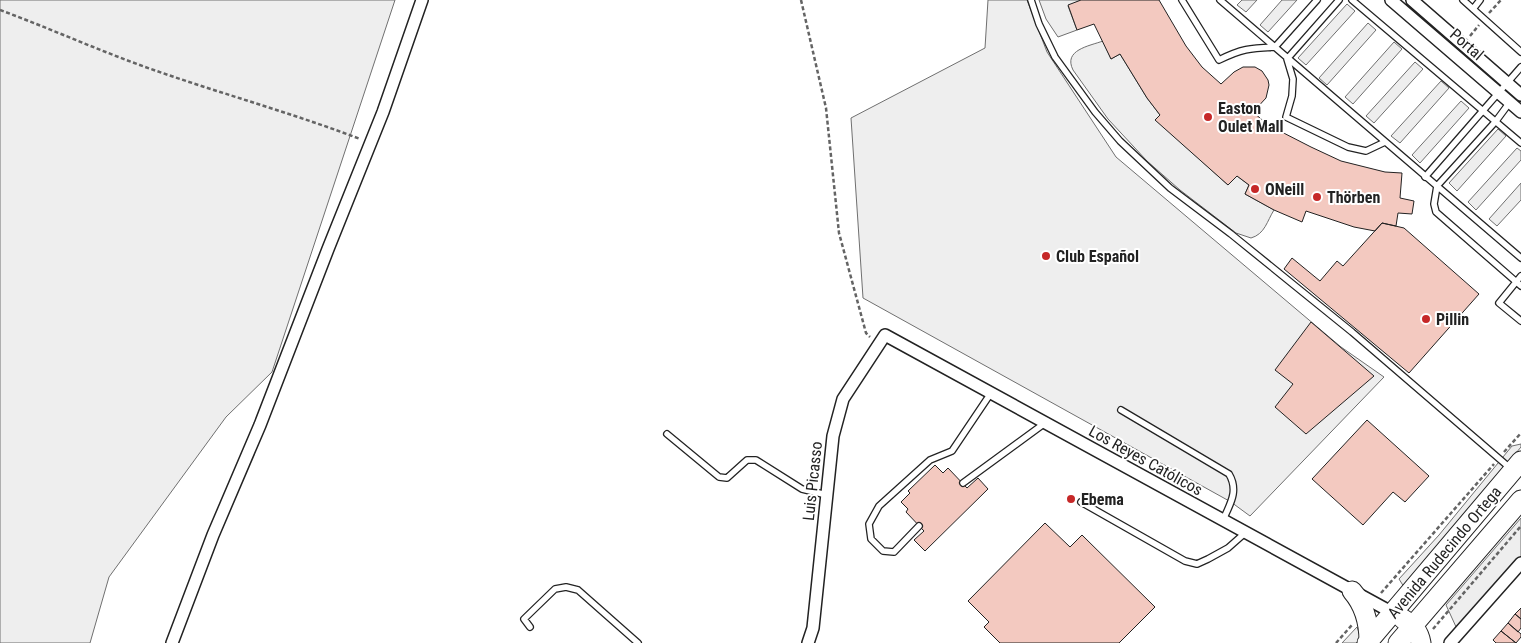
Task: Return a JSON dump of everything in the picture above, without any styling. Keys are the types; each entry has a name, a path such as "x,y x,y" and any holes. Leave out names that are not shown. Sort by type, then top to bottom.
{"main road":[{"name":"Avenida Rudecindo Ortega","path":"1368,642 1517,466"},
{"name":"Avenida Rudecindo Ortega","path":"1398,643 1521,500"},
{"path":"1352,591 1369,607 1368,642"},
{"path":"1393,613 1414,614 1432,604"},
{"path":"1393,613 1413,625 1421,643"}],"street":[{"path":"172,643 213,535 260,425 371,143 422,0"},
{"name":"Portal","path":"1391,0 1521,112"},
{"name":"Portal","path":"1412,0 1519,94"},
{"name":"Los Reyes Católicos","path":"884,335 1352,591"},
{"name":"Luis Picasso","path":"808,643 813,628 833,436 843,399 884,335"},
{"path":"1450,643 1521,563"},
{"path":"1369,607 1393,613"}],"lane":[{"path":"1031,0 1039,24 1055,58 1095,112 1120,141 1170,188 1231,234 1352,332 1498,458 1517,466"},
{"path":"1182,0 1219,60 1238,51 1275,47 1317,0"},
{"path":"1220,0 1521,258"},
{"path":"1287,59 1340,0"},
{"path":"1352,0 1521,143"},
{"path":"1463,0 1521,52"},
{"path":"1473,9 1480,0"},
{"path":"1287,59 1293,79 1292,96 1286,117 1348,147 1366,151 1385,142"},
{"path":"1425,177 1521,67"},
{"path":"1519,94 1437,186 1434,204 1436,212 1521,286"},
{"path":"1521,276 1499,303 1521,320"},
{"path":"920,526 894,552 883,551 871,539 869,524 879,506 930,460 952,451 991,393"},
{"path":"1121,410 1229,474 1234,486 1234,492 1223,520"},
{"path":"963,484 1045,423"},
{"path":"667,434 719,477 727,478 746,460 756,460 802,489 826,495"},
{"path":"1081,502 1185,561 1197,564 1218,554 1245,533"},
{"path":"530,627 524,619 555,589 566,587 578,590 638,643"}],"path":[{"path":"801,0 826,108 839,233 866,333"},
{"path":"0,10 136,64 318,123 371,143"},
{"path":"1336,643 1521,433"},
{"path":"1421,643 1521,526"}],"shaded area":[{"path":"0,0 395,0 272,372 226,417 109,577 90,643 0,643"},
{"name":"Club Español","path":"988,0 1027,0 1047,52 1116,157 1341,347 1384,377 1250,516 1231,502 863,298 851,118 985,48"},
{"path":"1039,0 1081,0 1068,6 1077,30 1058,37 1046,19"},
{"path":"1242,0 1257,0 1246,12 1237,5"},
{"path":"1282,0 1297,0 1268,32 1260,25"},
{"path":"1347,4 1355,11 1306,65 1298,58"},
{"path":"1368,23 1376,30 1327,85 1319,78"},
{"path":"1103,41 1111,59 1120,54 1147,98 1160,115 1156,120 1228,185 1237,176 1249,185 1245,194 1274,210 1260,233 1251,238 1236,233 1180,190 1147,161 1108,119 1073,70 1071,63 1074,53"},
{"path":"1394,42 1402,49 1353,104 1345,97"},
{"path":"1415,62 1423,69 1374,123 1366,116"},
{"path":"1441,81 1449,88 1400,143 1391,136"},
{"path":"1461,101 1469,108 1420,163 1412,155"},
{"path":"1498,129 1506,136 1457,191 1449,183"},
{"path":"1517,148 1521,151 1521,160 1476,210 1468,202"},
{"path":"1521,183 1521,200 1497,226 1489,219"},
{"path":"1521,444 1521,447 1404,587 1399,579 1439,535 1512,446"},
{"path":"1521,518 1521,556 1457,629 1446,605"},
{"path":"1357,627 1361,638 1356,643 1342,643"}],"building":[{"name":"Easton Oulet Mall","path":"1081,0 1159,0 1186,46 1202,67 1221,84 1234,72 1243,67 1255,67 1262,71 1269,85 1266,98 1253,112 1268,125 1341,161 1385,172 1402,173 1400,198 1414,201 1412,214 1398,213 1396,226 1382,223 1375,231 1354,227 1306,211 1302,222 1274,210 1245,194 1249,185 1237,176 1228,185 1155,120 1160,115 1147,98 1120,54 1111,59 1094,24 1077,30 1068,5"},
{"path":"1382,223 1404,228 1479,294 1409,373 1284,269 1292,258 1320,281 1337,261 1343,266"},
{"path":"1311,322 1374,376 1306,434 1275,407 1293,384 1275,370"},
{"path":"1367,420 1429,476 1405,502 1393,492 1363,525 1312,479"},
{"path":"935,465 943,473 948,468 967,488 978,478 988,489 925,551 914,540 924,531 906,512 908,509 901,502 910,493 908,491"},
{"path":"1045,523 1070,547 1082,535 1155,607 1119,643 1000,643 984,627 989,622 968,601"},
{"path":"1521,608 1521,619 1515,614"},
{"path":"1515,614 1521,619 1521,628 1518,632 1508,623"},
{"path":"1508,623 1521,634 1516,643 1501,631"},
{"path":"1501,631 1516,643 1496,643 1493,640"}],"place":[{"name":"Easton Oulet Mall","path":"1208,117"},
{"name":"ONeill","path":"1255,189"},
{"name":"Thörben","path":"1317,197"},
{"name":"Club Español","path":"1046,256"},
{"name":"Pillin","path":"1426,319"},
{"name":"Ebema","path":"1071,499"}]}
